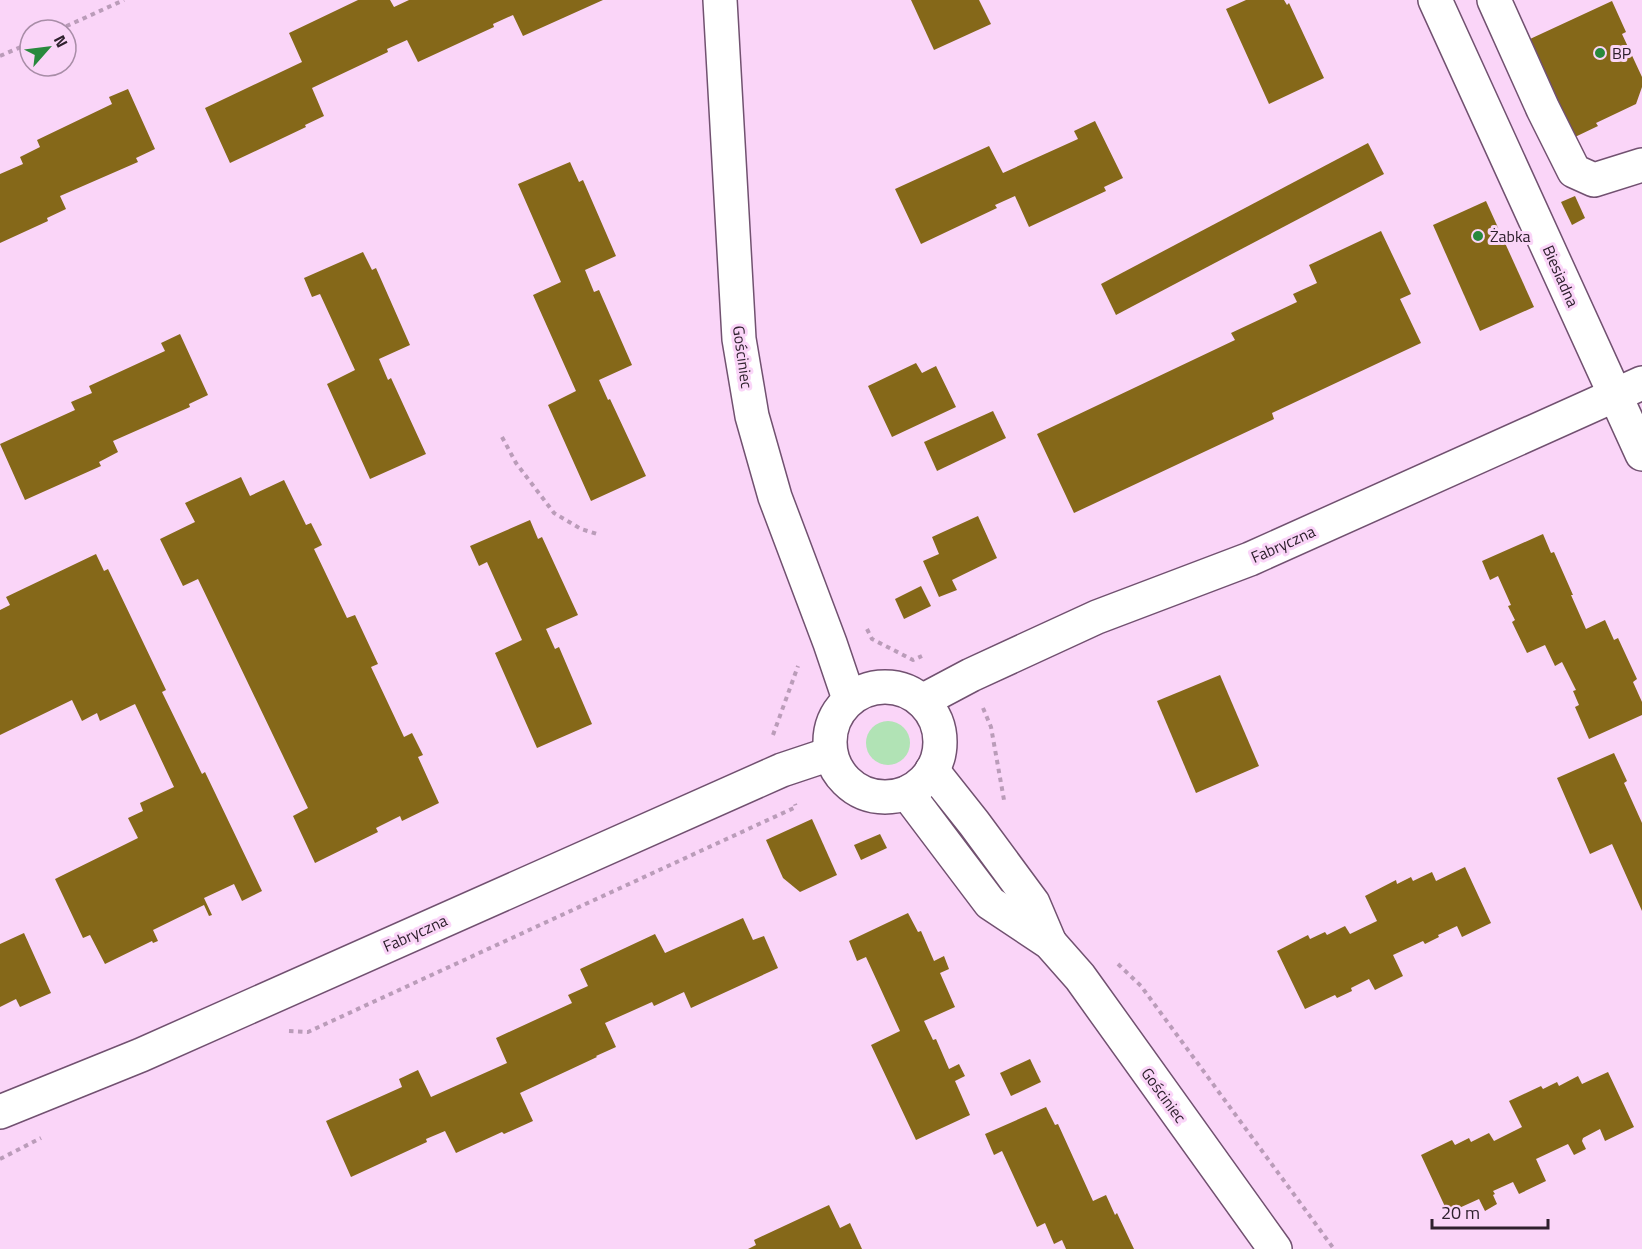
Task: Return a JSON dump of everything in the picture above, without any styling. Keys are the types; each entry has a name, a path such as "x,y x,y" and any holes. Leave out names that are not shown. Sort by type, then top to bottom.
{"street":[{"name":"Gościniec","path":"720,0 739,339 752,416 775,497 849,699"},
{"name":"Biesiadna","path":"1435,0 1628,390 1642,454"},
{"path":"1505,9 1543,109 1574,171 1594,180 1642,165"},
{"name":"Fabryczna","path":"922,701 972,675 1097,617 1250,559 1628,390"},
{"path":"878,686 894,686 922,701 934,716 940,734 940,753 932,770 920,785 907,793 891,797 875,797 860,792 846,782 836,769 830,754 830,734 836,714 849,699 863,690 878,686"},
{"name":"Fabryczna","path":"0,1112 141,1055 782,770 830,754"},
{"name":"Gościniec","path":"932,770 1033,903 1050,943"},
{"name":"Gościniec","path":"907,793 990,903 1050,943 1080,977 1275,1249"}],"path":[{"path":"78,21 124,0"},
{"path":"0,56 18,48"},
{"path":"502,437 516,463 554,513 581,529 597,534"}],"green space":[{"path":"888,721 904,727 910,743 904,759 888,765 872,759 866,743 872,727"}],"building":[{"path":"358,0 390,0 394,7 409,0 603,0 523,36 513,15 493,24 494,27 418,62 407,40 387,49 388,52 312,88 324,116 230,163 205,108 302,62 289,33"},
{"path":"911,0 979,0 991,24 934,50"},
{"path":"1246,0 1284,0 1287,5 1289,3 1324,78 1269,104 1226,9"},
{"path":"1612,1 1626,32 1622,34 1642,77 1642,87 1636,104 1596,123 1598,126 1575,137 1530,39"},
{"path":"128,89 155,149 136,158 138,162 60,196 66,209 47,218 48,221 0,243 0,174 23,164 20,157 40,147 37,140 112,104 109,97"},
{"path":"1095,121 1123,178 1104,187 1106,191 1029,227 1015,196 995,205 997,208 921,244 895,189 989,146 1003,173 1078,139 1074,131"},
{"path":"1368,143 1384,174 1116,315 1101,284"},
{"path":"570,162 579,182 583,180 616,256 585,270 594,292 599,290 632,365 599,380 646,476 591,501 548,405 576,391 533,295 561,282 518,184"},
{"path":"1575,196 1585,218 1572,225 1561,202"},
{"path":"1486,201 1534,307 1480,331 1433,225"},
{"path":"1381,231 1411,294 1400,299 1421,343 1272,413 1274,419 1074,513 1037,434 1235,340 1231,333 1297,302 1293,294 1317,283 1309,265"},
{"path":"363,252 372,270 376,268 410,345 379,359 388,380 391,378 426,454 370,479 327,384 355,370 320,294 312,297 304,278"},
{"path":"180,334 208,395 189,404 190,407 113,441 118,452 99,462 101,466 25,500 0,444 75,410 71,402 92,393 89,386 165,351 161,343"},
{"path":"916,363 922,373 936,366 956,407 892,437 868,386"},
{"path":"993,411 1006,438 937,471 924,442"},
{"path":"241,477 250,496 284,480 306,525 311,523 322,545 314,549 347,618 355,615 378,664 371,667 404,737 412,733 423,755 418,757 439,803 402,821 400,816 376,828 378,832 315,863 293,816 308,808 198,579 183,586 160,539 195,522 185,503"},
{"path":"978,516 997,558 952,580 957,590 939,597 923,561 939,554 932,537"},
{"path":"530,520 538,539 542,537 578,615 546,629 555,649 559,647 592,724 537,748 495,653 522,640 487,562 479,566 470,546"},
{"path":"1543,534 1551,553 1554,552 1586,629 1605,620 1614,640 1618,638 1637,679 1633,682 1642,702 1642,715 1589,739 1575,707 1579,705 1573,691 1576,690 1562,662 1555,666 1545,645 1527,653 1512,622 1515,620 1508,606 1511,605 1498,576 1490,580 1482,561"},
{"path":"96,554 104,571 108,569 166,690 162,692 202,774 205,772 262,891 242,901 234,884 204,898 212,915 209,916 204,905 153,930 158,941 153,943 152,941 105,964 90,935 83,938 55,879 138,838 128,818 143,811 140,803 174,787 135,704 100,721 97,713 82,721 72,700 0,735 0,610 10,605 6,597"},
{"path":"921,586 931,606 904,619 895,599"},
{"path":"1220,675 1259,766 1196,793 1157,701"},
{"path":"1614,753 1627,781 1624,783 1642,823 1642,911 1612,844 1590,854 1557,778"},
{"path":"812,819 837,875 800,892 783,878 766,840"},
{"path":"880,834 887,848 861,860 854,845"},
{"path":"1465,867 1491,923 1462,937 1457,926 1425,944 1423,941 1393,955 1403,976 1375,990 1369,979 1351,988 1352,991 1337,998 1335,995 1305,1009 1277,951 1308,935 1310,939 1325,932 1327,935 1345,926 1350,934 1377,921 1365,896 1396,880 1397,884 1411,877 1413,881 1432,872 1436,881"},
{"path":"908,913 918,932 921,931 934,961 944,956 949,969 940,973 955,1007 924,1021 933,1040 936,1039 949,1069 959,1064 965,1076 955,1081 970,1115 916,1140 871,1045 900,1031 866,957 857,961 849,941"},
{"path":"743,918 753,940 764,936 778,968 691,1008 684,992 654,1006 652,1002 605,1023 616,1047 520,1093 533,1121 456,1153 445,1131 426,1139 427,1142 351,1177 326,1121 402,1087 399,1079 418,1070 431,1097 507,1063 496,1038 572,1003 568,995 588,986 580,969 655,934 665,953"},
{"path":"24,933 51,993 20,1007 16,999 0,1007 0,944"},
{"path":"1030,1059 1041,1082 1011,1096 1000,1073"},
{"path":"1608,1072 1634,1127 1605,1141 1600,1129 1583,1138 1586,1149 1574,1155 1568,1144 1536,1159 1546,1181 1519,1194 1513,1182 1493,1191 1497,1204 1485,1211 1479,1199 1448,1213 1421,1155 1452,1140 1455,1145 1469,1138 1471,1142 1489,1133 1494,1141 1522,1127 1509,1101 1541,1086 1543,1089 1557,1082 1559,1086 1578,1076 1582,1084"},
{"path":"1046,1107 1055,1125 1058,1124 1093,1201 1106,1195 1134,1249 1066,1249 1062,1240 1054,1244 1045,1223 1037,1227 1002,1151 994,1155 985,1134"},
{"path":"829,1205 840,1228 850,1223 862,1249 748,1249 756,1245 754,1240"}],"place":[{"name":"BP","path":"1600,53"},
{"name":"Żabka","path":"1478,236"}]}
